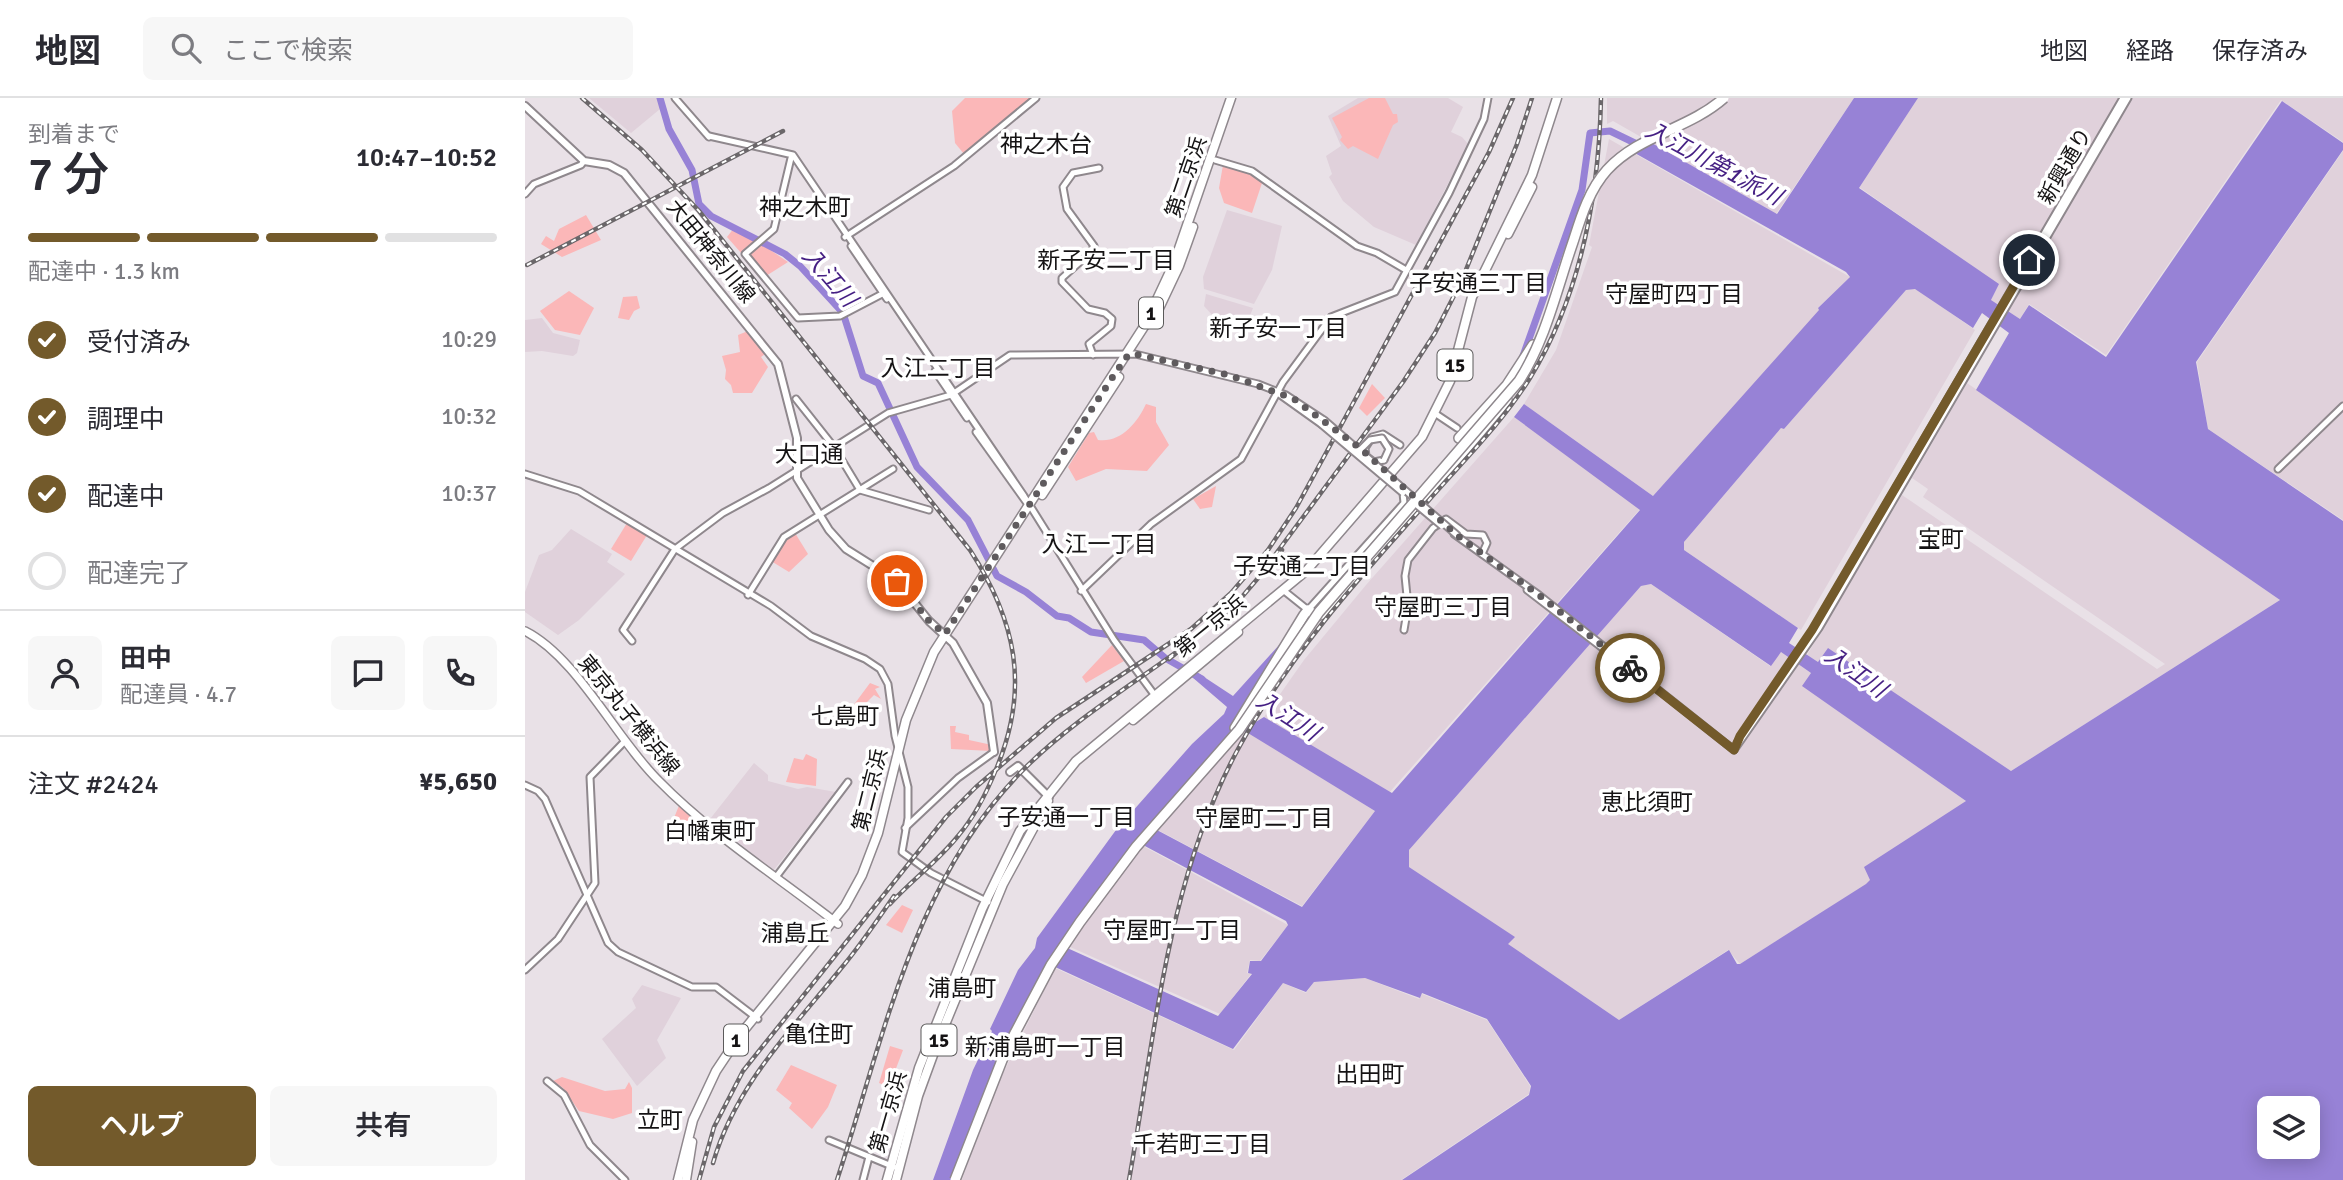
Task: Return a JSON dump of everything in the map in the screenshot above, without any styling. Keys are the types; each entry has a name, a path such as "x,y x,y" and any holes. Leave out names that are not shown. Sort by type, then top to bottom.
{"highway":[{"name":"第二京浜","path":"836,922 869,860 913,699 946,636 1131,355 1179,266 1233,98"},
{"name":"第二京浜","path":"1131,355 1174,263 1233,98"},
{"name":"第一京浜","path":"1438,416 1450,381 1463,320 1532,175 1557,98"},
{"name":"第一京浜","path":"887,1180 916,1076 990,903 1048,796 1076,767 1156,697 1310,573 1422,444 1454,385 1471,310 1532,186 1563,98"},
{"path":"952,1180 994,1065 1054,951 1132,844 1235,727 1307,620 1503,394 1533,345 1577,214 1596,176 1628,146 1692,114 1717,98"},
{"path":"1294,645 1383,545 1417,501 1489,425 1513,390 1533,355 1582,215 1600,179 1633,149 1702,115 1724,98"},
{"path":"1458,433 1471,425 1507,385 1533,345"},
{"path":"952,1180 999,1067 1058,954 1136,847 1239,730 1294,645 1331,598 1513,390"},
{"path":"1235,727 1306,612 1322,615 1406,520 1430,486"},
{"name":"第二京浜","path":"677,1178 706,1091 727,1052 857,895 873,862 919,696 946,636"},
{"name":"第一京浜","path":"897,1176 921,1088 990,903"},
{"name":"第二京浜","path":"686,1180 694,1135 716,1082 757,1018"},
{"name":"1","path":"677,1178 689,1164"}],"main road":[{"name":"大田神奈川線","path":"525,106 584,161 609,165 624,173 778,365 797,438 797,471"},
{"path":"797,471 797,478 819,515 846,549 897,581 929,621 946,636 987,703 994,752"},
{"name":"東京丸子横浜線","path":"525,631 559,656 649,771 680,802 836,922"},
{"path":"1010,772 1018,766 1030,781 1048,796"}],"street":[{"path":"675,98 715,141 791,159 1030,508 1111,637 1156,697"},
{"path":"846,236 954,166 1036,98"},
{"path":"1081,591 1167,512 1237,464 1277,392 1331,317 1392,295 1449,193 1484,118 1488,98"},
{"name":"新興通り","path":"2004,306 2123,98"},
{"name":"新興通り","path":"1482,554 1734,750 1802,650 2128,98"},
{"path":"709,136 793,155 846,236"},
{"path":"791,159 774,229 745,254 796,317 843,314 885,293"},
{"path":"1215,160 1252,172 1357,246 1406,270"},
{"path":"525,194 534,184 581,165 584,161"},
{"path":"1093,355 1089,344 1111,326 1112,319 1105,313 1088,309 1061,279 1090,253 1094,246 1067,209 1063,187 1073,173 1099,168"},
{"path":"632,641 623,630 675,549 723,513 797,471 891,412 953,394 1010,355 1131,355 1229,375 1277,392 1361,449 1417,501 1458,536 1482,554 1487,543 1483,536 1466,534 1446,519 1436,526 1407,564 1408,606 1404,630"},
{"path":"796,399 834,447 860,490 929,510"},
{"path":"2278,469 2343,406"},
{"path":"1438,416 1458,433"},
{"path":"1322,422 1403,493 1417,501"},
{"path":"1361,449 1368,441 1370,440 1381,438 1389,447 1386,458 1374,462 1366,456 1365,448 1367,442 1369,440 1372,437 1383,434 1400,445"},
{"path":"748,595 784,537 893,469"},
{"path":"525,474 579,491 748,595 771,606 811,636 865,659 880,669 888,684 898,750 908,787 902,852 931,873 990,903"},
{"path":"1285,592 1306,612 1404,503 1403,493"},
{"path":"525,970 558,939 596,883 590,777 625,741"},
{"path":"905,828 958,778 994,752"},
{"path":"776,877 848,782"},
{"path":"525,785 538,791 545,799 604,939 616,951 691,987 716,987 757,1018"},
{"path":"547,1081 564,1095 590,1145 625,1180"},
{"path":"829,1140 891,1165 897,1176"},
{"path":"863,1180 869,1157"}],"shaded area":[{"path":"589,98 658,98 660,109 631,133"},
{"path":"965,98 1033,98 964,154 955,143 952,111"},
{"path":"1358,98 1448,98 1463,107 1451,132 1462,137 1468,144 1416,245 1374,227 1343,201 1329,177 1332,174 1326,156 1341,146 1328,116"},
{"path":"1369,98 1385,98 1393,114 1397,114 1398,122 1393,125 1378,159 1353,146 1348,149 1340,140 1342,137 1332,118"},
{"path":"1607,98 1854,98 1776,214 1613,121 1607,124"},
{"path":"1918,98 2343,98 2343,142 2281,100 2106,355 2029,304 2020,319 1991,300 1998,284 1859,187"},
{"path":"1609,139 1850,277 1818,308 1820,310 1653,496 1524,404 1556,350 1592,247 1589,245"},
{"path":"2343,151 2343,520 2208,429 2197,362"},
{"path":"1223,165 1243,170 1262,183 1252,213 1224,203 1219,188"},
{"path":"1227,210 1282,226 1272,270 1254,304 1204,289 1203,277"},
{"path":"586,215 601,240 562,257 541,244 546,236 554,241 559,229"},
{"path":"734,228 757,241 742,254 727,237"},
{"path":"760,243 788,262 766,276 748,255"},
{"path":"1915,288 1975,330 1801,630 1684,550 1683,543 1782,427 1784,429 1906,290"},
{"path":"569,291 594,308 580,335 555,330 540,311"},
{"path":"1206,294 1253,308 1245,328 1225,325 1215,318 1204,306"},
{"path":"637,296 640,308 634,311 629,320 618,318 623,297"},
{"path":"542,318 553,333 580,340 577,353 573,356 542,351 525,352 525,320"},
{"path":"748,331 765,354 761,357 768,367 752,393 733,393 731,385 725,379 726,370 722,356 740,352 738,335"},
{"path":"1967,383 2280,600 2011,771 1828,649 1818,662 1807,655 1902,495 2157,669 2165,664 1923,497 1928,489 1912,478"},
{"path":"1372,384 1385,398 1367,416 1359,408"},
{"path":"1146,404 1156,407 1156,422 1169,445 1147,471 1106,469 1076,481 1068,467 1089,433 1094,432 1098,440 1121,435 1133,425"},
{"path":"1514,417 1640,509 1388,794 1264,717 1304,660 1366,585"},
{"path":"1216,486 1212,507 1200,509 1193,499"},
{"path":"627,523 647,535 631,561 611,549"},
{"path":"571,529 612,554 607,562 625,574 579,620 558,635 525,612 525,592 539,555 552,550"},
{"path":"795,533 808,554 789,572 771,561 786,538"},
{"path":"1651,584 1770,666 1781,652 1811,673 1803,686 1966,801 1872,881 1740,964 1728,950 1619,1020 1507,944 1514,937 1409,867 1409,850 1641,586"},
{"path":"1112,645 1124,661 1086,683 1082,677"},
{"path":"870,683 880,687 875,689 881,699 874,695 865,704 874,716 867,723 861,723 850,710"},
{"path":"950,726 956,726 955,732 969,735 969,740 992,745 991,751 951,749"},
{"path":"1244,730 1375,811 1302,906 1156,829"},
{"path":"806,754 817,759 816,786 786,782 794,758 803,760"},
{"path":"754,763 768,775 768,781 798,789 807,787 836,792 773,871 710,819"},
{"path":"680,803 703,821 686,839 674,818"},
{"path":"1143,846 1288,925 1260,961 1250,960 1247,973 1251,974 1220,1014 1068,946"},
{"path":"902,905 913,910 902,933 886,925"},
{"path":"1055,968 1234,1050 1283,983 1306,993 1314,982 1365,978 1419,999 1422,994 1487,1020 1530,1086 1529,1094 1401,1180 962,1180 987,1106"},
{"path":"642,985 681,998 657,1040 666,1058 637,1086 602,1039 636,1008 632,999"},
{"path":"890,1046 903,1050 889,1087 879,1083"},
{"path":"791,1065 837,1085 828,1107 812,1129 789,1108 792,1103 776,1090"},
{"path":"562,1077 605,1091 625,1089 629,1082 632,1088 632,1113 613,1119 579,1111 563,1088 553,1081"}],"water":[{"path":"1854,98 1918,98 1859,188 1999,284 1991,300 2020,319 2029,305 2106,357 2282,101 2343,143 2343,150 2196,362 2208,429 2343,521 2343,1180 1402,1180 1529,1095 1531,1086 1487,1019 1422,993 1420,998 1365,978 1314,982 1306,992 1283,983 1233,1049 1053,966 1003,1061 958,1180 933,1180 973,1070 992,1031 990,1029 1018,970 1035,948 1037,938 1116,830 1192,744 1224,714 1227,707 1192,677 1198,673 1233,696 1280,644 1244,729 1264,717 1392,793 1640,510 1514,417 1524,404 1653,496 1818,308 1850,277 1846,272 1633,152 1650,142 1777,214","holes":["1915,289 1973,328 1982,313 2009,333 1976,390 2280,600 2011,771 1828,648 1818,662 1789,643 1798,628 1684,550 1684,542 1781,428 1784,429 1906,290","1651,584 1771,666 1781,652 1811,673 1802,686 1966,801 1864,867 1870,880 1866,884 1740,964 1737,964 1729,950 1619,1020 1508,944 1515,937 1409,867 1409,850 1641,586","1243,730 1375,811 1302,907 1155,829","1143,845 1286,921 1288,925 1261,961 1250,961 1248,973 1252,974 1218,1016 1065,947"]}],"waterway":[{"name":"入江川","path":"660,98 669,129 692,170 699,204 711,216 785,254 800,266 843,313 863,376 878,383 917,467 968,520 997,576 1026,592 1057,616 1069,618 1091,632 1144,640 1165,658 1202,679"},
{"name":"入江川第1派川","path":"1523,356 1582,190 1590,133 1610,131 1641,146"}],"railway":[{"path":"582,98 642,150 699,211 970,550 998,603 1013,655 1015,682 1007,738 997,767 981,803 964,828 942,854 890,904"},
{"path":"699,1180 714,1127 743,1071 946,817 976,787 1056,718 1191,629 1231,593 1268,550 1296,508 1369,374 1489,152 1513,98"},
{"path":"1275,555 1403,382 1435,333 1461,282 1517,144 1532,98"},
{"path":"1129,1180 1166,960 1194,853 1213,801 1257,716 1301,651 1376,559 1495,426 1519,395 1548,346 1562,313 1584,243 1596,171 1601,98"},
{"path":"527,265 783,131"},
{"path":"1169,659 1235,605 1282,550"},
{"path":"837,1180 907,962 929,910 955,860 986,812 1041,753 1097,708 1175,653"},
{"path":"713,1163 723,1134 751,1082 857,949 894,896"}],"way so far":[{"path":"897,581 929,621 945,634 1116,372 1128,355 1135,354 1229,375 1294,399 1361,449 1458,536 1598,640 1630,668"}],"district":[{"name":"神之木台","path":"1046,144"},
{"name":"神之木町","path":"805,207"},
{"name":"新子安二丁目","path":"1106,260"},
{"name":"子安通三丁目","path":"1478,283"},
{"name":"守屋町四丁目","path":"1674,294"},
{"name":"新子安一丁目","path":"1278,328"},
{"name":"入江二丁目","path":"938,368"},
{"name":"大口通","path":"809,454"},
{"name":"宝町","path":"1941,539"},
{"name":"入江一丁目","path":"1099,544"},
{"name":"子安通二丁目","path":"1302,566"},
{"name":"守屋町三丁目","path":"1443,607"},
{"name":"七島町","path":"845,716"},
{"name":"恵比須町","path":"1647,802"},
{"name":"子安通一丁目","path":"1066,817"},
{"name":"守屋町二丁目","path":"1264,818"},
{"name":"白幡東町","path":"710,831"},
{"name":"守屋町一丁目","path":"1172,930"},
{"name":"浦島丘","path":"795,933"},
{"name":"浦島町","path":"962,988"},
{"name":"亀住町","path":"819,1034"},
{"name":"新浦島町一丁目","path":"1045,1047"},
{"name":"出田町","path":"1370,1074"},
{"name":"立町","path":"660,1120"},
{"name":"千若町三丁目","path":"1202,1144"}],"route":[{"path":"1630,668 1734,750 1740,736 1812,630 2029,260"}]}
